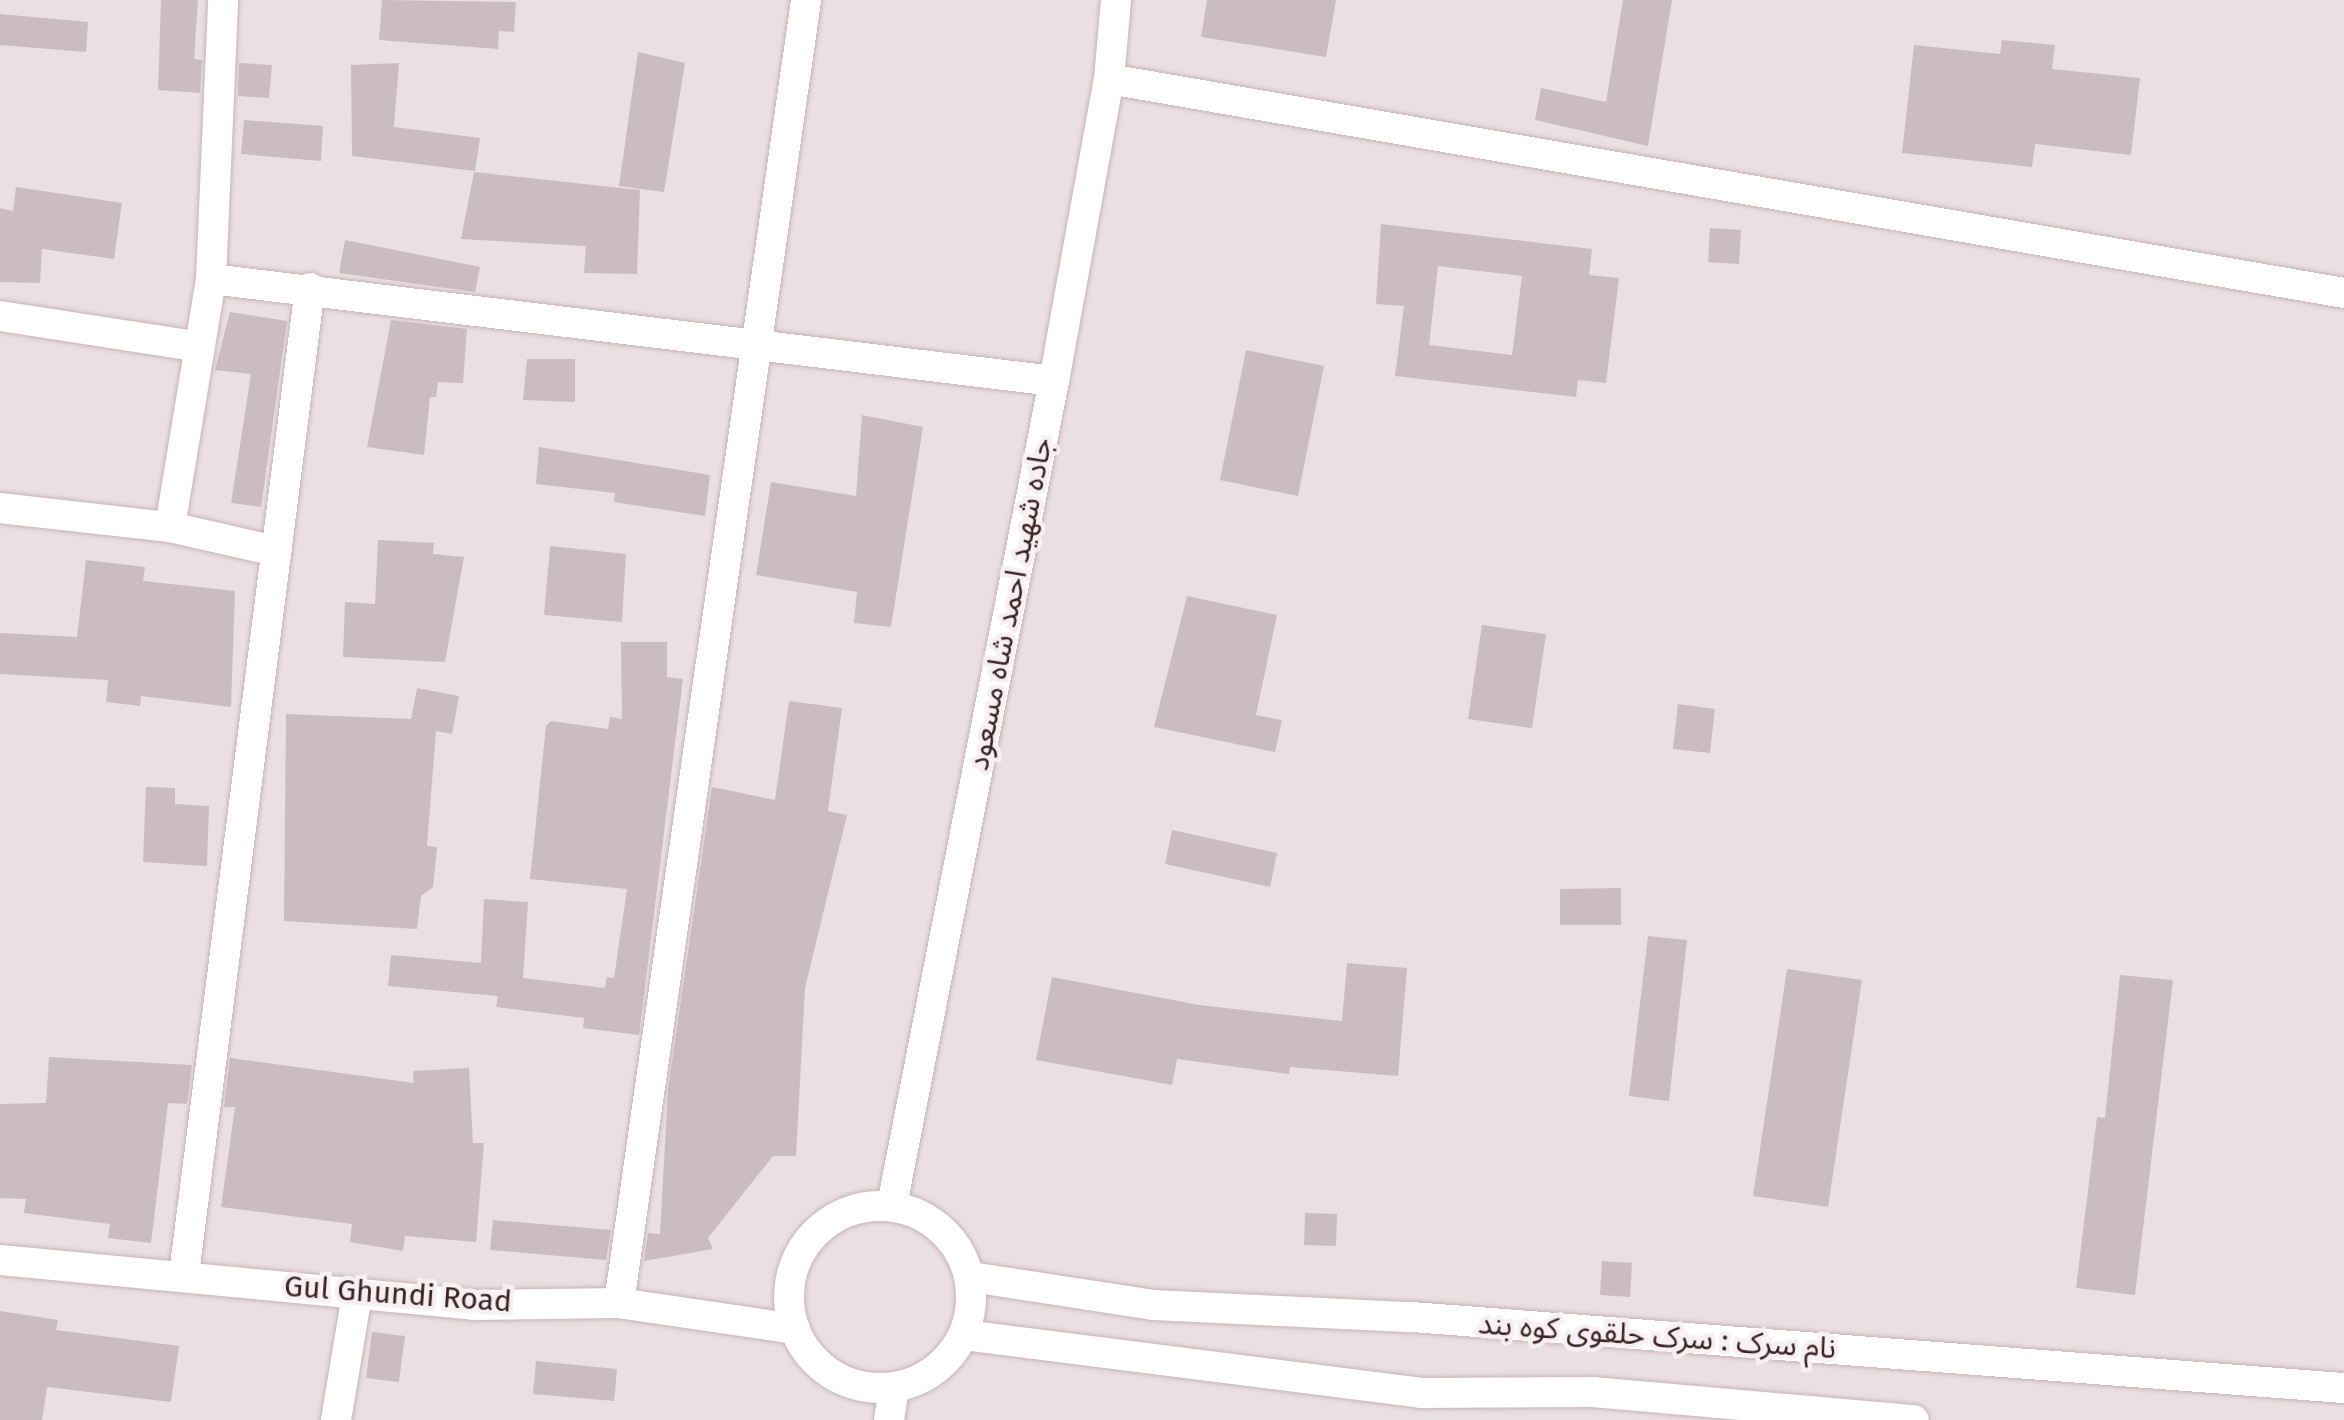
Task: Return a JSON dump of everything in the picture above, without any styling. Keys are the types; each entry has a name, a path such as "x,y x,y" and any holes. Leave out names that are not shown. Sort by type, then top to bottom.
{"street":[{"path":"170,528 211,279 223,0"},
{"path":"619,1303 806,0"},
{"name":"جاده شهيد احمد شاه مسعود","path":"892,1205 1054,381 1109,79 1116,0"},
{"path":"1109,79 2344,294"},
{"path":"211,279 758,341 1011,380 1054,381"},
{"path":"184,1274 310,288"},
{"path":"0,316 200,346"},
{"path":"0,508 170,528 276,551"},
{"path":"892,1205 940,1227 960,1249 970,1277 964,1336 935,1369 894,1387 863,1386 834,1376 810,1356 794,1329 790,1284 807,1241 856,1208 892,1205"},
{"name":"Gul Ghundi Road","path":"0,1260 184,1274 474,1304 619,1303 794,1329"},
{"name":"نام سرک : سرک حلقوی کوه بند","path":"970,1277 1153,1305 1412,1317 2344,1388"},
{"path":"336,1420 357,1294"},
{"path":"964,1336 1422,1393 1593,1392 1914,1420"},
{"path":"890,1420 894,1387"}],"building":[{"path":"161,0 198,0 194,59 202,60 200,93 158,90"},
{"path":"382,0 516,2 514,32 499,31 498,49 379,40"},
{"path":"1207,0 1336,0 1326,57 1201,37"},
{"path":"1623,0 1672,0 1648,146 1535,120 1541,88 1606,102"},
{"path":"0,14 88,22 86,52 0,45"},
{"path":"2002,40 2055,45 2052,69 2140,78 2131,155 2035,144 2032,167 1902,153 1914,45 2000,54"},
{"path":"638,52 685,63 664,192 619,186"},
{"path":"239,63 272,65 269,98 238,96"},
{"path":"399,63 394,127 480,138 475,171 352,156 351,65"},
{"path":"244,120 323,126 321,161 241,154"},
{"path":"474,172 640,190 637,274 584,273 586,246 461,239"},
{"path":"16,187 122,203 114,259 42,249 40,283 0,282 0,208 13,211"},
{"path":"1381,224 1592,249 1589,275 1619,278 1606,383 1578,380 1576,397 1395,376 1404,306 1376,304","holes":["1438,266 1522,276 1512,355 1429,345"]},
{"path":"1710,228 1741,230 1739,264 1708,262"},
{"path":"345,240 480,267 475,292 339,273"},
{"path":"230,312 287,321 261,507 231,503 251,374 215,370"},
{"path":"391,320 467,329 463,383 438,382 436,397 430,397 424,455 367,447"},
{"path":"1246,350 1324,366 1298,496 1220,480"},
{"path":"527,359 575,359 575,402 523,400"},
{"path":"862,415 923,427 891,627 854,623 857,592 756,575 771,482 856,496"},
{"path":"539,447 710,475 705,516 614,502 615,493 536,484"},
{"path":"378,540 434,543 433,554 464,557 445,662 343,657 345,602 375,604"},
{"path":"550,546 626,554 622,622 544,615"},
{"path":"86,560 145,567 143,581 235,591 231,707 141,696 140,706 106,702 108,680 0,674 0,633 77,637"},
{"path":"1187,596 1277,615 1256,715 1282,720 1275,752 1154,727"},
{"path":"1482,625 1546,634 1532,728 1468,719"},
{"path":"621,642 667,642 667,677 683,679 639,1035 583,1028 584,1018 496,1007 498,996 388,986 391,955 481,963 484,899 528,902 523,978 605,988 607,977 614,978 627,889 530,879 546,726 551,721 608,729 610,717 622,719"},
{"path":"417,688 459,696 452,734 436,731 427,846 437,847 433,887 421,896 417,929 284,921 286,714 411,719"},
{"path":"789,701 842,708 828,811 847,815 805,988 796,1156 773,1156 708,1238 713,1249 644,1261 648,1233 660,1234 668,1090 712,787 775,800"},
{"path":"1678,704 1715,709 1710,753 1673,749"},
{"path":"146,787 175,788 175,804 209,806 207,866 143,862"},
{"path":"1172,830 1277,853 1270,887 1165,864"},
{"path":"1621,888 1621,925 1560,925 1560,889"},
{"path":"1648,936 1687,940 1669,1101 1629,1096"},
{"path":"1347,963 1407,968 1398,1076 1290,1067 1289,1074 1177,1059 1172,1085 1036,1060 1052,977 1199,1005 1342,1021"},
{"path":"1787,969 1862,980 1828,1207 1753,1196"},
{"path":"2120,975 2173,980 2135,1295 2076,1288 2097,1117 2105,1118"},
{"path":"49,1057 192,1065 187,1104 168,1103 151,1243 108,1238 110,1224 24,1213 26,1199 0,1198 0,1104 46,1103"},
{"path":"230,1058 414,1083 413,1071 469,1068 473,1143 484,1143 476,1242 405,1236 403,1251 350,1242 352,1224 221,1207 235,1107 224,1107"},
{"path":"1305,1213 1337,1214 1336,1246 1304,1245"},
{"path":"493,1220 611,1230 606,1260 490,1250"},
{"path":"1602,1261 1632,1263 1630,1297 1600,1295"},
{"path":"0,1311 58,1320 56,1330 179,1346 171,1402 47,1387 42,1420 0,1420"},
{"path":"372,1332 405,1336 399,1382 366,1378"},
{"path":"536,1361 617,1369 614,1401 533,1394"}]}
